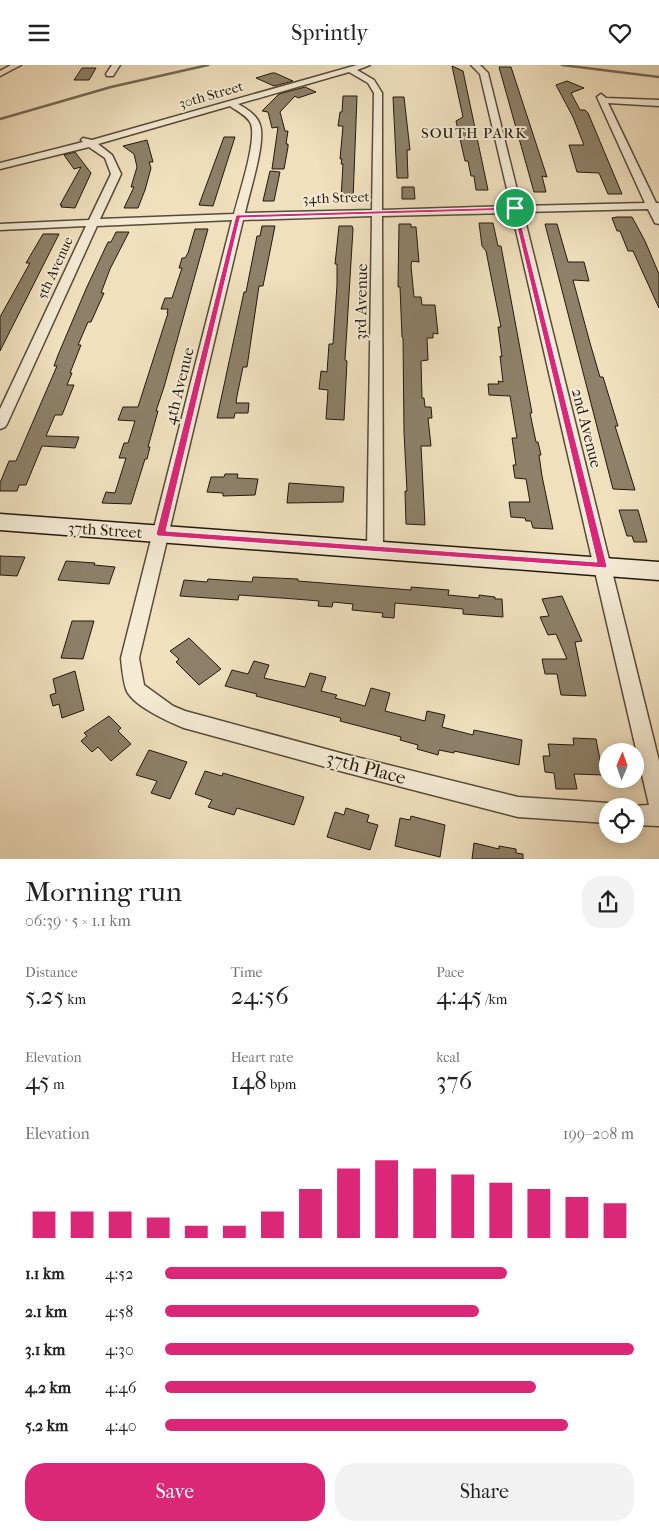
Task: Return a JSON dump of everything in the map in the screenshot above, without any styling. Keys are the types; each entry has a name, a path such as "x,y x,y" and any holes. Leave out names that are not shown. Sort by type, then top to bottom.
{"street":[{"path":"0,74 17,65"},
{"path":"110,74 116,65"},
{"name":"30th Street","path":"0,167 92,143 366,65"},
{"name":"2nd Avenue","path":"475,65 484,73 659,804"},
{"name":"3rd Avenue","path":"350,70 369,80 377,90 378,212 375,550"},
{"path":"659,103 602,98 655,205 659,221"},
{"name":"4th Avenue","path":"135,689 130,658 258,134 253,118 232,103"},
{"name":"5th Avenue","path":"0,424 116,174 112,161 92,143 80,136"},
{"name":"34th Street","path":"0,227 94,221 238,216 655,205"},
{"name":"37th Street","path":"0,522 659,571"},
{"name":"37th Place","path":"135,689 166,712 184,719 344,763 518,807 599,812"},
{"path":"644,815 659,816"}],"building":[{"path":"452,66 463,71 488,190 476,190 474,176 471,176 468,161 465,161 456,121 463,117"},
{"path":"499,67 511,67 547,177 542,176 546,192 534,192"},
{"path":"82,68 96,68 89,80 74,80"},
{"path":"272,73 293,81 274,86 256,78"},
{"path":"567,81 584,88 571,93 580,110 585,110 588,113 622,194 608,194 599,173 577,172 569,145 584,145 573,117 556,85"},
{"path":"305,87 316,92 298,98 295,96 280,112 285,131 288,131 286,144 288,144 288,147 284,169 272,169 278,127 272,128 268,112 262,111 279,94"},
{"path":"343,96 357,96 353,200 341,199 343,164 341,164 342,159 340,159 343,126 338,126 340,112 342,112"},
{"path":"393,97 404,97 410,150 407,150 408,178 397,178"},
{"path":"224,137 235,137 213,206 199,205"},
{"path":"147,140 153,162 149,162 151,168 145,190 138,208 124,208 134,187 131,187 137,167 134,154 123,146"},
{"path":"75,152 91,173 75,208 61,207 62,205 60,205 81,167 74,169 64,155"},
{"path":"270,171 280,172 274,201 263,201"},
{"path":"402,187 414,187 415,199 402,199"},
{"path":"632,217 645,241 659,274 659,308 633,251 628,251 620,231 617,231 612,218"},
{"path":"479,223 493,223 498,246 501,246 532,413 530,413 536,442 538,442 541,455 539,455 542,476 553,529 533,528 531,521 526,521 525,518 511,517 509,502 530,502 526,479 515,478 513,465 516,465 512,438 517,438 510,396 489,395 488,384 499,384 498,381 503,382 498,327 501,327 486,251 482,246"},
{"path":"399,224 411,224 411,227 416,227 419,262 412,261 411,266 414,297 421,297 422,305 435,305 438,334 433,333 433,338 427,338 428,360 421,361 422,398 424,398 425,407 431,407 432,418 428,418 431,446 421,446 425,525 406,524 405,491 407,491 403,338 400,287 398,287"},
{"path":"545,224 557,224 568,262 584,262 589,281 573,280 600,377 603,377 618,426 615,426 635,490 613,489"},
{"path":"262,226 275,226 263,286 259,286 247,367 243,367 237,396 236,403 249,403 248,413 235,413 234,418 217,418 257,236 260,236"},
{"path":"339,226 352,226 353,229 345,360 347,361 344,420 326,419 328,390 319,389 321,371 327,372 329,344 333,344 337,285 337,264 335,264"},
{"path":"195,229 208,229 156,411 158,411 148,447 150,447 147,459 145,459 131,504 102,503 106,492 115,493 126,458 119,458 124,443 128,443 135,421 118,420 123,407 138,407 168,313 168,309 161,309 165,298 172,298 182,268 179,268 182,258 185,258 188,253"},
{"path":"116,232 129,232 110,269 101,293 104,293 91,322 88,322 78,345 81,345 67,385 74,385 62,415 55,415 46,436 79,437 75,448 42,446 26,485 19,485 17,491 0,491 0,483 9,461 16,461 57,366 54,366 86,289 108,242 111,242"},
{"path":"43,234 59,234 0,351 0,317 30,263 26,263"},
{"path":"225,474 238,474 237,478 258,479 255,495 223,496 223,493 207,492 211,477 224,477"},
{"path":"289,483 344,487 343,502 287,503"},
{"path":"619,510 638,510 647,542 634,542 632,536 627,536"},
{"path":"0,556 25,557 17,576 0,575"},
{"path":"66,561 95,563 94,565 115,567 109,584 58,580"},
{"path":"253,577 298,579 298,581 411,590 411,587 449,590 448,595 479,598 479,595 495,597 495,599 502,599 503,617 463,614 463,609 395,603 394,618 382,617 383,613 352,610 353,604 333,602 332,607 318,606 319,601 295,599 239,595 238,600 180,596 184,580 207,582 208,579 252,582"},
{"path":"562,596 582,641 575,642 586,696 561,695 557,674 545,674 542,659 567,659 556,634 548,635 540,617 549,616 542,599"},
{"path":"72,621 94,621 83,659 61,658"},
{"path":"189,638 221,669 199,685 176,662 179,659 170,651"},
{"path":"254,661 269,665 264,678 305,687 310,673 326,677 321,691 337,695 335,698 365,706 371,688 390,693 385,711 425,721 427,711 445,715 442,727 473,735 474,730 522,740 519,765 454,751 454,753 439,750 438,755 417,749 418,745 400,740 401,737 340,721 341,718 225,686 232,670 248,674"},
{"path":"75,671 84,710 62,718 59,704 53,706 50,695 56,693 53,679"},
{"path":"109,716 121,728 118,731 131,744 111,761 98,747 92,752 81,741 87,736 84,733"},
{"path":"573,738 596,739 599,754 599,775 574,774 577,789 556,789 554,773 545,772 543,756 550,756 548,744 574,745"},
{"path":"149,750 187,762 170,799 151,793 157,781 136,775"},
{"path":"205,771 222,776 223,773 304,797 294,825 237,808 234,815 208,807 212,800 195,794"},
{"path":"346,808 369,815 367,822 378,825 370,850 327,837 335,812 344,815"},
{"path":"411,816 445,825 440,857 395,846 400,818 410,820"},
{"path":"474,843 499,849 499,846 516,849 516,853 523,854 523,859 472,859"}],"waterway":[{"path":"0,119 111,87 208,65"},
{"path":"562,65 659,77"}],"district":[{"name":"SOUTH PARK","path":"474,133"}],"route":[{"path":"515,208 602,566 161,534 238,216 515,208"}]}
